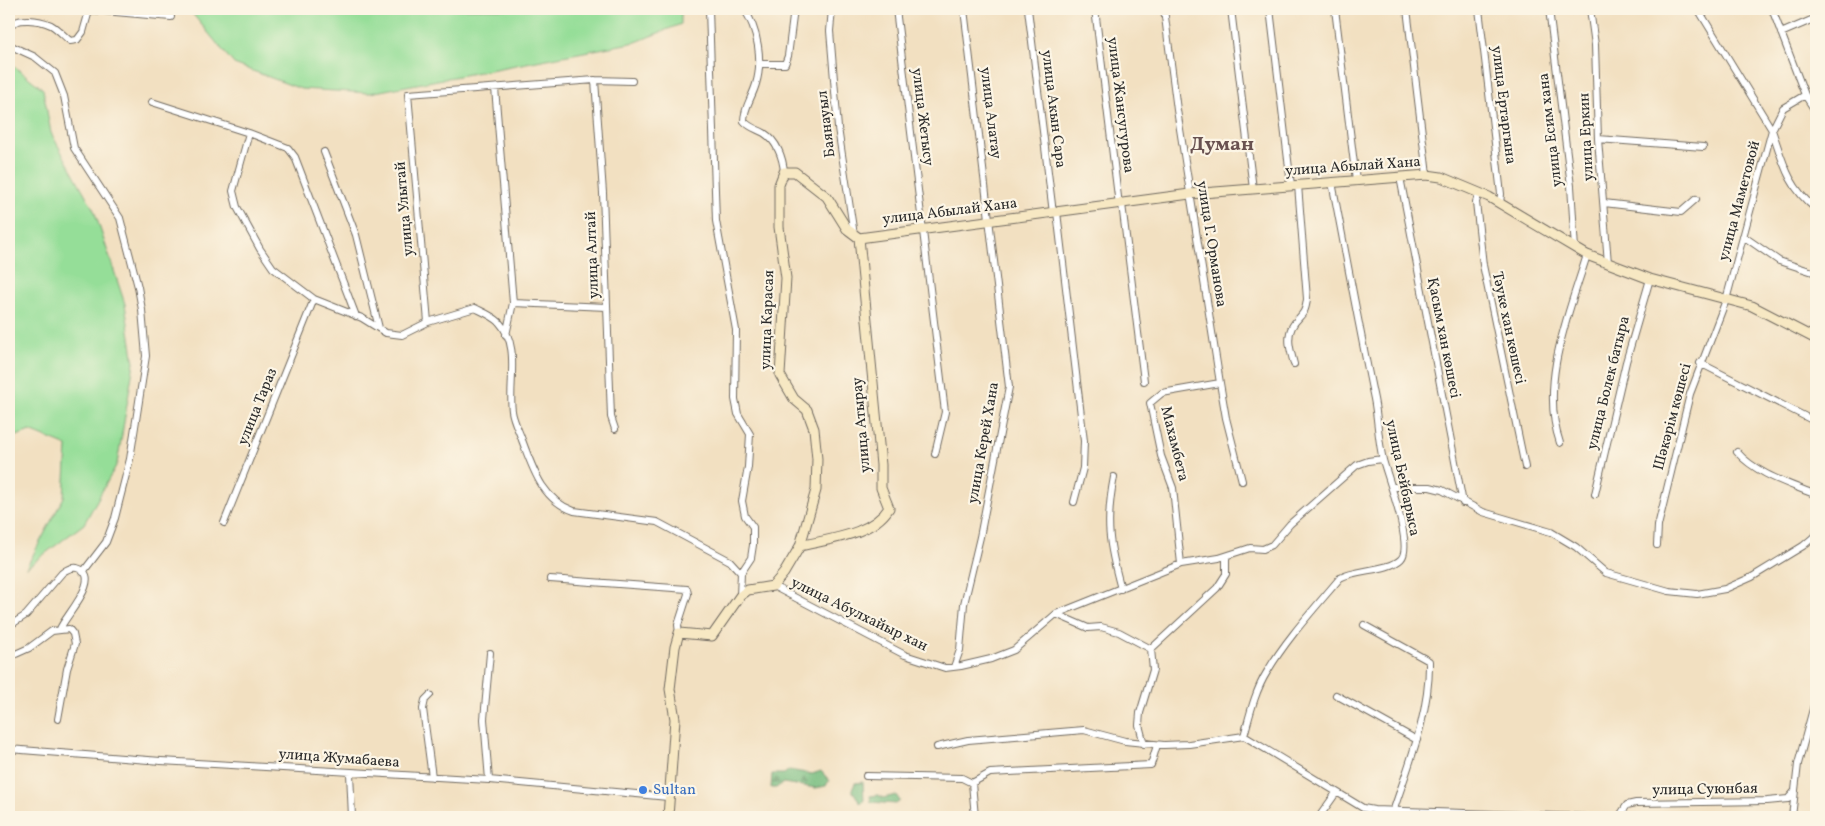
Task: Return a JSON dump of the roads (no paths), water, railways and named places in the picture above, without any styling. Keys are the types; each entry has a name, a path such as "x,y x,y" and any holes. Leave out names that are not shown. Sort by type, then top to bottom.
{"street":[{"path":"709,9 716,221 736,330 735,399 738,414 750,434 748,467 742,500 745,516 753,528 753,545 750,558 741,573 740,596"},
{"path":"744,9 757,37 759,64 756,84 744,110 744,121 750,128 765,134 776,145 784,161 784,172 796,172 828,197 847,229 856,236"},
{"path":"759,64 785,64 788,56 794,9"},
{"name":"Баянауыл","path":"832,9 830,31 838,128 856,236"},
{"name":"улица Жетысу","path":"896,9 945,412 935,454"},
{"name":"улица Алатау","path":"964,9 990,220"},
{"name":"улица Акын Сара","path":"1028,9 1084,441 1083,468 1074,502"},
{"name":"улица Жансугурова","path":"1095,9 1144,381"},
{"name":"улица Г. Орманова","path":"1164,9 1190,194 1220,383 1226,418 1242,481"},
{"path":"1231,9 1253,189"},
{"path":"1270,9 1308,299 1306,311 1292,327 1289,342 1294,364"},
{"path":"1335,9 1356,180"},
{"path":"1407,9 1427,175"},
{"name":"улица Ертаргына","path":"1479,9 1501,194 1500,204"},
{"name":"улица Есим хана","path":"1549,9 1571,186 1575,249"},
{"name":"улица Еркин","path":"1590,9 1595,45 1598,139 1608,263"},
{"name":"улица Маметовой","path":"1698,9 1772,130 1726,300"},
{"path":"1772,9 1805,95 1816,112"},
{"path":"9,26 17,20 42,21 53,26 70,41 77,40 84,32 89,11 93,10 171,17"},
{"path":"1782,33 1816,18"},
{"path":"9,44 35,57 55,73 64,96 74,148 120,218 142,310 146,356 130,459 115,518 106,542 83,572"},
{"path":"506,335 513,303 495,88 595,80 632,81"},
{"name":"улица Алтай","path":"595,80 603,193 611,417 615,429"},
{"name":"улица Улытай","path":"428,322 408,94 495,88"},
{"path":"1805,95 1783,108 1772,130 1789,179 1804,199 1816,208"},
{"path":"152,102 249,133 288,148 295,157 356,316"},
{"path":"249,133 233,191 236,207 273,268 314,299 356,316 386,333 402,335 428,322 476,308 500,323 510,343 513,373 512,412 533,470 546,492 561,506 574,511 657,522 730,561 741,573"},
{"path":"1598,139 1703,146"},
{"path":"324,152 356,235 379,328"},
{"name":"улица Карасая","path":"773,586 784,574 800,546 816,490 817,459 814,429 807,410 794,399 780,376 786,278 779,227 779,185 784,172"},
{"name":"улица Абылай Хана","path":"856,236 1120,205 1190,194 1356,180 1427,175 1441,176 1500,204 1586,255 1650,279 1752,306 1816,339"},
{"name":"Қасым хан көшесі","path":"1400,177 1463,503"},
{"name":"улица Бейбарыса","path":"1244,736 1252,706 1266,673 1283,648 1340,578 1350,572 1379,568 1401,560 1403,554 1401,520 1382,459 1375,406 1332,182"},
{"name":"Тәуке хан көшесі","path":"1479,193 1476,202 1483,265 1525,467"},
{"path":"1604,203 1681,212 1696,199"},
{"name":"улица Керей Хана","path":"954,667 960,650 964,604 980,537 1009,387 990,220"},
{"name":"улица Атырау","path":"800,546 869,527 882,519 889,508 881,488 881,465 856,236"},
{"path":"1743,236 1779,261 1816,273"},
{"path":"1560,443 1554,425 1552,387 1571,307 1586,255"},
{"name":"улица Болек батыра","path":"1595,494 1626,362 1650,279"},
{"name":"улица Тараз","path":"224,523 314,299"},
{"name":"Шәкәрім көшесі","path":"1656,545 1658,526 1673,461 1700,363 1726,300"},
{"path":"513,303 607,307"},
{"path":"1700,363 1816,422"},
{"name":"Махамбета","path":"1182,564 1172,488 1161,456 1150,403 1162,393 1220,383"},
{"path":"1737,452 1742,458 1779,480 1816,495"},
{"name":"улица Абулхайыр хан","path":"773,586 905,655 945,668 954,667 991,659 1014,650 1056,614 1182,564 1226,556 1250,548 1263,549 1272,545 1290,524 1357,465 1382,459"},
{"path":"1114,477 1108,508 1108,530 1110,550 1121,589"},
{"path":"1392,488 1430,487 1442,490 1463,503 1483,512 1551,532 1576,547 1606,573 1669,591 1697,594 1725,588 1752,577 1803,546 1816,535"},
{"path":"1151,649 1217,588 1226,574 1226,556"},
{"path":"9,626 26,615 68,568 77,568 87,578 83,594 60,629"},
{"path":"550,579 687,589 688,594 678,625 679,633 675,647 670,689 675,719 668,817"},
{"path":"679,633 712,636 740,596 748,590 773,586"},
{"path":"1056,614 1088,628 1101,628 1119,632 1151,649"},
{"path":"1364,625 1429,661 1429,687 1417,740 1394,809"},
{"path":"9,657 29,648 52,631 70,629 75,644 67,669 58,719"},
{"path":"1144,744 1139,719 1153,670 1151,649"},
{"path":"489,780 484,719 490,653"},
{"path":"430,695 425,700 423,709 432,777"},
{"path":"1336,695 1417,740"},
{"path":"1792,817 1798,764 1816,698"},
{"path":"937,747 968,740 1084,730 1144,744 1157,745 1190,744 1244,736 1363,808 1374,810 1394,809 1587,817"},
{"path":"972,783 990,773 1151,765 1157,745"},
{"name":"улица Жумабаева","path":"9,749 350,773 489,780 668,797"},
{"path":"350,773 352,817"},
{"path":"866,776 962,778 972,783"},
{"path":"972,783 975,817"},
{"name":"улица Суюнбая","path":"1619,817 1627,805 1636,803 1767,801 1788,799 1794,792"},
{"path":"1319,817 1336,793"}],"place":[{"name":"Sultan","path":"643,790"}],"district":[{"name":"Думан","path":"1222,145"}]}
